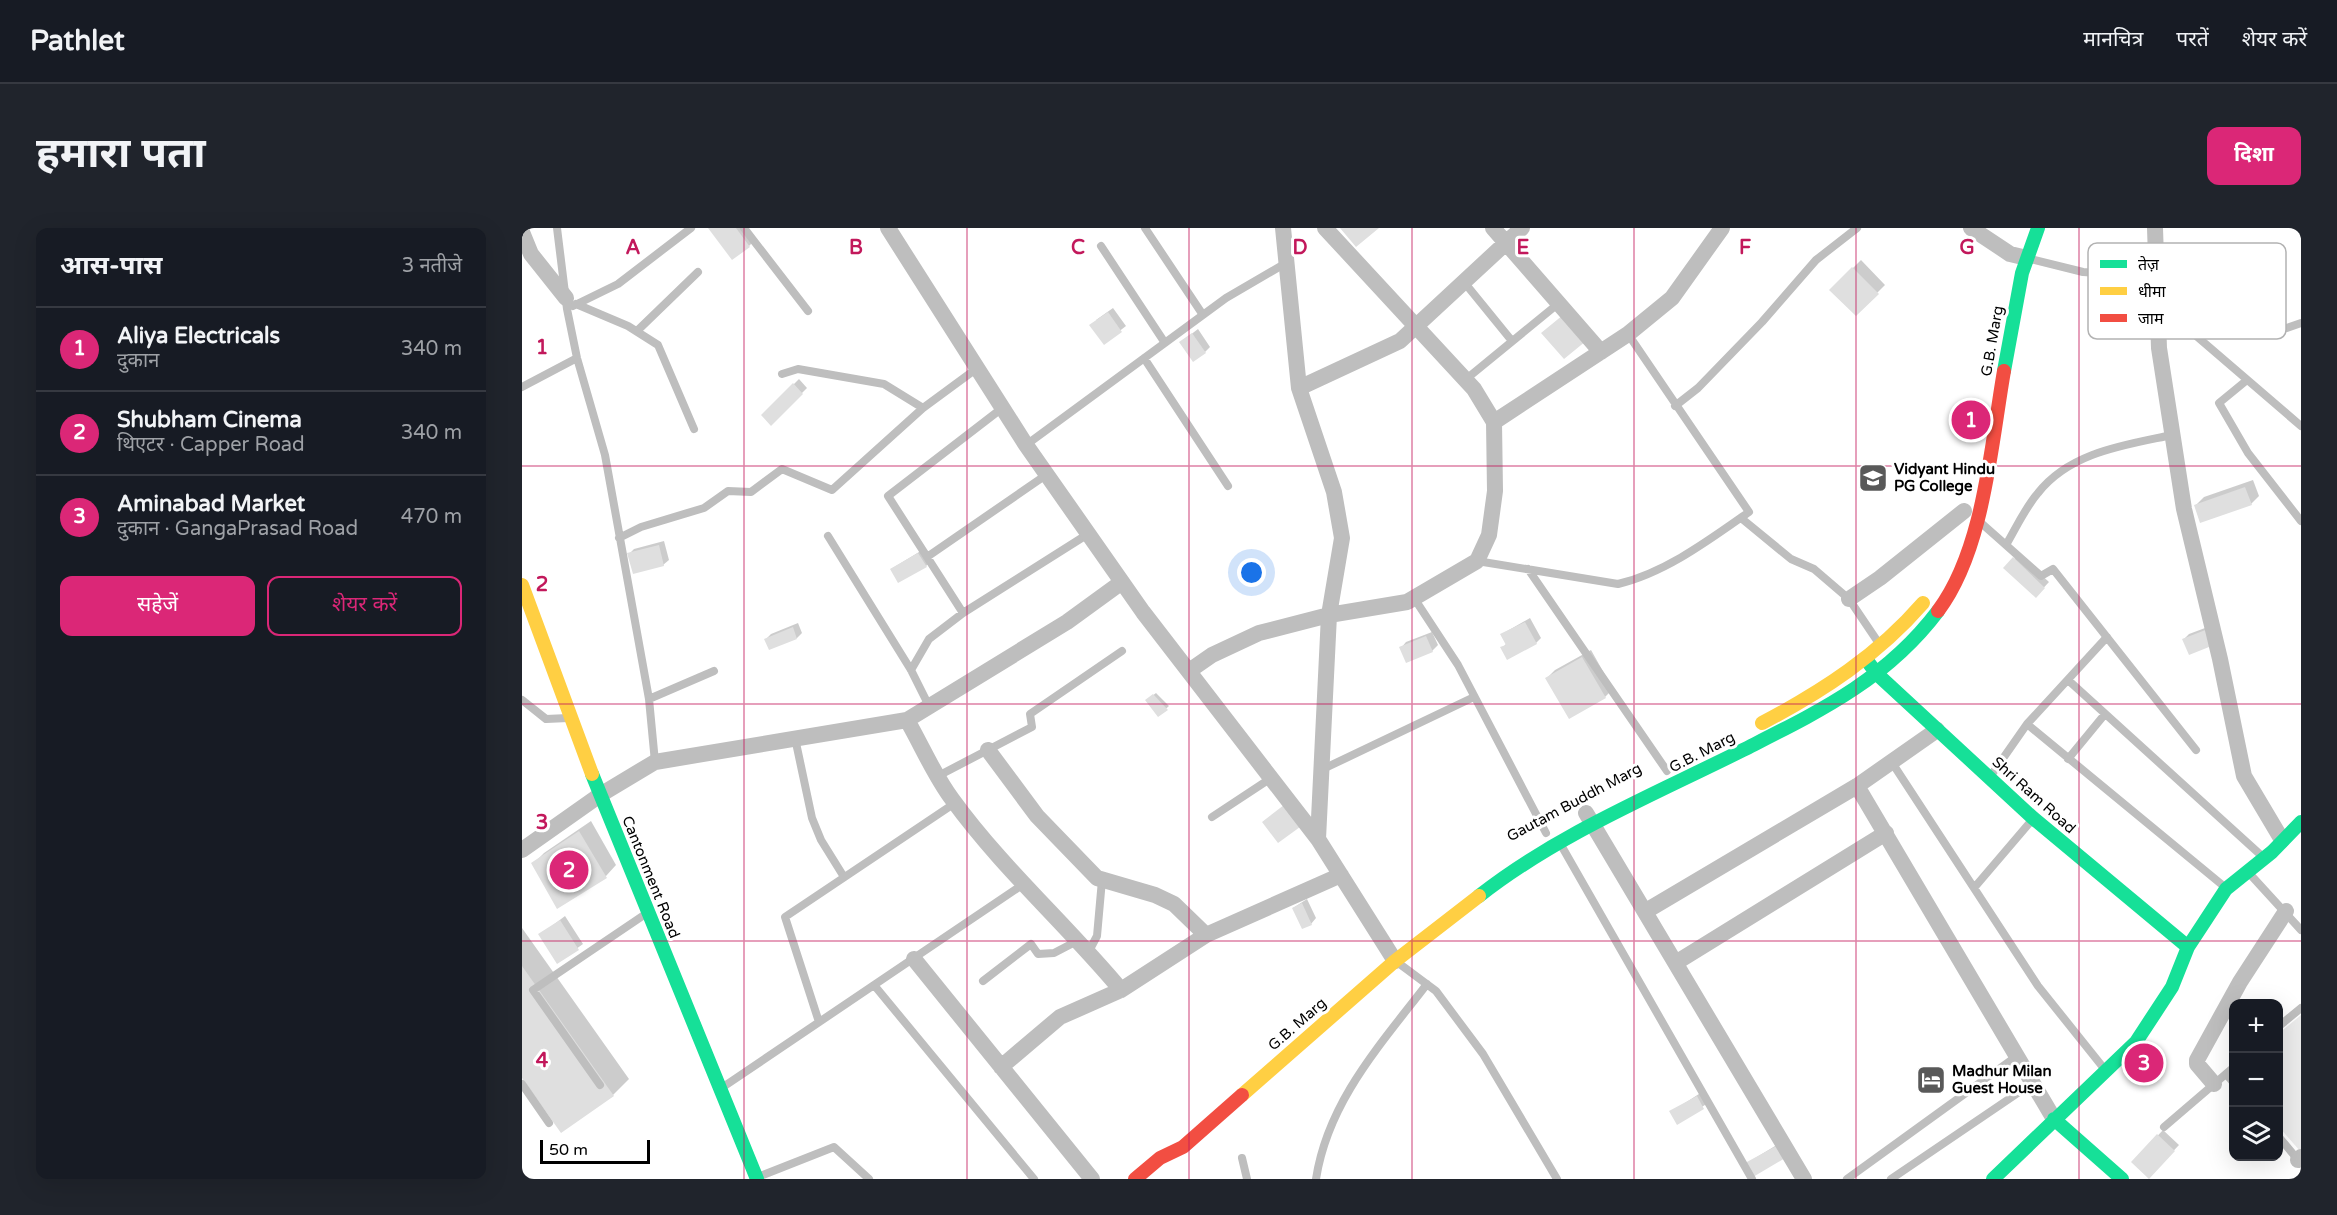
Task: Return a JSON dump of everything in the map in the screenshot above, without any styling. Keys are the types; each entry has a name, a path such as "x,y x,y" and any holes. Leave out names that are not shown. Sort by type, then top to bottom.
{"street":[{"path":"888,228 1001,409 1046,475 1122,582 1318,839 1392,951 1317,1010"},
{"path":"1283,228 1299,388 1334,492 1342,538 1329,615 1318,839"},
{"path":"1189,671 1212,655 1259,633 1329,615 1407,602 1477,561 1489,535 1495,491 1494,422 1466,380 1325,228"},
{"path":"1493,228 1601,352"},
{"path":"1299,388 1400,341 1522,228"},
{"path":"1494,422 1628,334 1672,298 1722,228"},
{"path":"1971,228 2013,263"},
{"name":"G.B. Marg","path":"1160,1158 1183,1147 1392,951 1559,842 1589,819 1809,717 1877,674 1915,641 1943,604 1968,552 1970,509 2022,273 2013,263 2038,228"},
{"path":"2155,228 2156,243"},
{"path":"522,232 531,254 569,304"},
{"path":"1980,430 2017,237"},
{"path":"2159,339 2184,509 2220,659 2244,776 2282,840"},
{"path":"1957,538 1970,509"},
{"path":"1849,599 1889,572 1970,509"},
{"path":"522,850 600,795 655,762 907,720 1066,622 1122,582"},
{"name":"Cantonment Road","path":"522,585 600,795 757,1178"},
{"path":"1748,730 1778,715 1866,660 1904,628 1934,590"},
{"name":"Shri Ram Road","path":"1866,660 1877,674 2033,818 2188,947"},
{"path":"907,720 955,803 1084,945 1121,990"},
{"path":"1646,911 1857,786 1937,730"},
{"path":"988,750 1037,816 1086,869 1102,880 1155,895 1174,904 1206,935"},
{"name":"Gautam Buddh Marg","path":"1531,841 1546,833 1589,819 1687,761"},
{"path":"1857,786 2054,1119 2122,1179"},
{"path":"1589,819 1677,962 1804,1179"},
{"path":"1993,1179 2136,1042 2172,987 2188,947 2226,889 2264,858 2301,822"},
{"path":"1677,962 1886,833"},
{"path":"1001,1066 1060,1017 1121,990 1206,935 1341,875"},
{"path":"2220,1079 2197,1064 2197,1060 2240,982 2286,911"},
{"path":"914,958 1092,1179"},
{"path":"1135,1179 1160,1158 1173,1135"}],"lane":[{"path":"557,228 577,358 605,454 649,699 655,762"},
{"path":"569,304 618,284 691,228"},
{"path":"744,228 808,311"},
{"path":"1145,228 1203,315"},
{"path":"1675,406 1698,388 1762,322 1816,260 1857,228"},
{"path":"1101,246 1165,343"},
{"path":"1026,445 1226,298 1286,263"},
{"path":"2013,263 2088,272"},
{"path":"637,331 698,272"},
{"path":"1464,282 1512,341"},
{"path":"1466,380 1559,303"},
{"path":"569,304 637,331 658,345 693,429"},
{"path":"2286,328 2301,323"},
{"path":"1477,561 1617,584 1639,579 1714,537 1749,512 1628,334"},
{"path":"2200,339 2301,426"},
{"path":"522,387 577,358"},
{"path":"1144,358 1228,486"},
{"path":"782,374 798,369 884,384 923,408"},
{"path":"619,538 641,527 704,508 728,491 751,492 782,469 832,490 923,408 976,369"},
{"path":"2247,380 2219,403 2248,453 2301,521"},
{"path":"963,613 888,496 1001,409"},
{"path":"2006,544 2038,492 2063,470 2101,451 2172,435"},
{"path":"927,557 1046,475"},
{"path":"1970,509 2041,576 2053,569 2196,750"},
{"path":"1741,518 1791,559 1814,569 1849,599 1881,646"},
{"path":"911,670 929,639 963,613 1088,534"},
{"path":"828,536 911,670 929,706"},
{"path":"1528,569 1667,771"},
{"path":"1414,598 1458,665 1546,833"},
{"path":"1990,778 2027,724 2107,637"},
{"path":"938,776 1032,728 1030,714 1122,651"},
{"path":"649,699 714,671"},
{"path":"2068,680 2264,858"},
{"path":"1321,770 1474,697"},
{"path":"522,700 546,718 572,718"},
{"path":"2068,759 2105,714"},
{"path":"2027,724 2226,889"},
{"path":"795,738 812,819 821,840 844,878"},
{"path":"1891,761 2038,986 2107,1072"},
{"path":"1212,817 1271,778"},
{"path":"819,1022 785,917 955,803"},
{"path":"1974,888 2033,818"},
{"path":"1559,842 1752,1179"},
{"path":"2247,871 2301,930"},
{"path":"983,981 1031,944 1038,954 1054,953 1084,945 1096,936 1102,880"},
{"path":"720,1089 1026,883"},
{"path":"600,1085 533,990 648,912"},
{"path":"1392,951 1436,991 1483,1054 1557,1179"},
{"path":"1316,1179 1320,1152 1353,1080 1427,984"},
{"path":"874,985 1034,1179"},
{"path":"2283,1023 2301,1008"},
{"path":"1847,1179 2017,1056"},
{"path":"2164,1127 2229,1071"},
{"path":"2220,1079 2229,1082"},
{"path":"1891,1179 2034,1082"},
{"path":"522,1084 549,1123"},
{"path":"2283,1141 2300,1160"},
{"path":"757,1178 834,1147 869,1179"},
{"path":"1242,1158 1248,1179"}],"shaded area":[{"path":"2301,1015 2300,1151 2283,1132 2283,1030"}],"building":[{"path":"708,228 736,228 750,247 732,260"},
{"path":"1340,228 1379,228 1356,247"},
{"path":"1852,267 1879,294 1856,316 1829,290"},
{"path":"1108,312 1122,332 1104,345 1089,325"},
{"path":"1563,315 1586,341 1564,359 1541,333"},
{"path":"1192,333 1206,353 1193,362 1179,342"},
{"path":"793,383 803,394 771,426 761,415"},
{"path":"2245,487 2252,505 2200,523 2194,505"},
{"path":"659,545 664,566 633,574 627,553"},
{"path":"918,553 927,567 898,583 890,569"},
{"path":"2013,557 2045,588 2036,598 2003,568"},
{"path":"1525,622 1537,644 1507,660 1500,647 1506,645 1500,634"},
{"path":"793,627 797,639 769,650 764,639"},
{"path":"2208,629 2214,645 2189,655 2182,639"},
{"path":"1426,636 1433,652 1406,663 1399,647"},
{"path":"1582,657 1606,698 1569,719 1545,678"},
{"path":"1153,694 1168,710 1158,717 1145,700"},
{"path":"1284,805 1300,827 1278,843 1262,822"},
{"path":"579,831 607,878 557,909 531,863"},
{"path":"1302,903 1312,925 1302,929 1292,908"},
{"path":"560,920 579,950 557,964 538,934"},
{"path":"522,966 614,1096 561,1133 522,1078"},
{"path":"1697,1096 1704,1109 1677,1125 1669,1111"},
{"path":"2157,1134 2175,1151 2149,1179 2131,1162"},
{"path":"1780,1144 1787,1157 1753,1177 1745,1163"}],"traffic: fast":[{"path":"2004,371 2022,273 2038,228"},
{"path":"1479,896 1541,853 1574,834 1824,708 1873,675 1896,656 1938,611"},
{"path":"1868,662 1877,674 2033,818 2188,947"},
{"path":"592,774 757,1179"},
{"path":"1993,1179 2136,1042 2172,987 2188,947 2226,889 2272,852 2301,822"},
{"path":"2054,1119 2122,1179"}],"traffic: slow":[{"path":"522,585 592,774"},
{"path":"1762,723 1828,685 1887,639 1923,603"},
{"path":"1242,1095 1395,961 1479,896"}],"traffic: jam":[{"path":"1938,611 1954,586 1976,528 1990,463 2004,371"},
{"path":"1135,1179 1160,1158 1183,1147 1242,1095"}],"place":[{"name":"Aliya Electricals","path":"1971,420"},
{"name":"Vidyant Hindu PG College","path":"1873,478"},
{"name":"Shubham Cinema","path":"569,870"},
{"name":"Aminabad Market","path":"2144,1063"},
{"name":"Madhur Milan Guest House","path":"1931,1080"}]}
